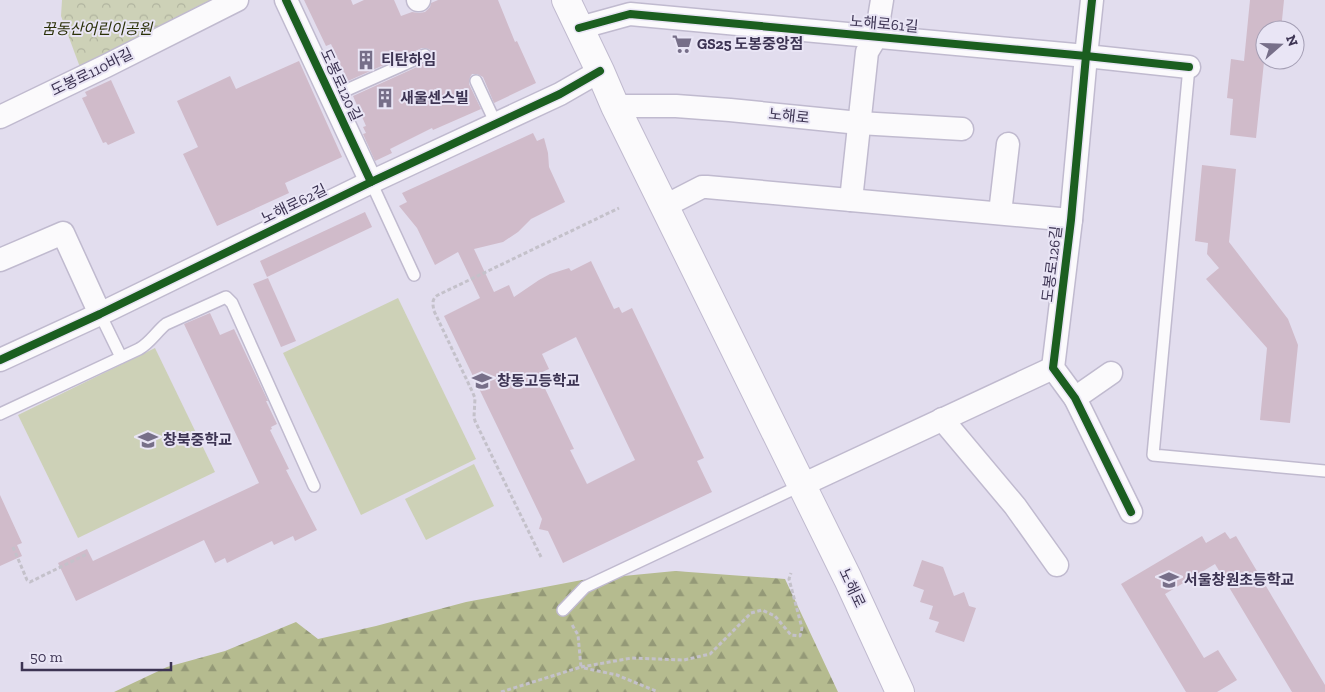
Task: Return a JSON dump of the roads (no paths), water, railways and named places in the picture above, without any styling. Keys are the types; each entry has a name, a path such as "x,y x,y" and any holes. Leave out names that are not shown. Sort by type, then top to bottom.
{"main road":[{"name":"노해로","path":"566,0 615,106 852,588 900,692"}],"street":[{"name":"도봉로110바길","path":"0,117 237,0"},
{"name":"도봉로120길","path":"286,0 370,182"},
{"name":"노해로61길","path":"851,200 867,52 876,37 882,0"},
{"name":"도봉로126길","path":"1053,368 1071,220 1092,0"},
{"name":"노해로61길","path":"578,28 630,14 1189,67"},
{"name":"노해로62길","path":"0,360 100,314 370,182 560,94 600,71"},
{"name":"노해로","path":"615,106 676,106 860,123 962,128"},
{"path":"1000,214 1008,144"},
{"path":"664,206 707,186 1071,220"},
{"path":"0,260 63,233 100,314"},
{"path":"802,485 1053,368 1075,398 1131,512"},
{"path":"1075,398 1111,373"},
{"path":"942,419 1015,506 1057,565"}],"lane":[{"name":"도봉로120길","path":"331,97 425,56"},
{"path":"1189,67 1153,455 1325,470"},
{"path":"476,81 496,124"},
{"path":"370,182 414,275"},
{"path":"0,414 121,358 144,346 158,330 171,321 226,297 236,311 314,486"},
{"path":"100,314 121,358"},
{"path":"563,610 586,587 802,485"}],"place":[{"name":"GS25 도봉중앙점","path":"682,44"},
{"name":"티탄하임","path":"366,60"},
{"name":"새울센스빌","path":"385,98"},
{"name":"창동고등학교","path":"482,381"},
{"name":"창북중학교","path":"148,440"},
{"name":"서울창원초등학교","path":"1169,580"}],"park label":[{"name":"꿈동산어린이공원","path":"97,29"}]}
